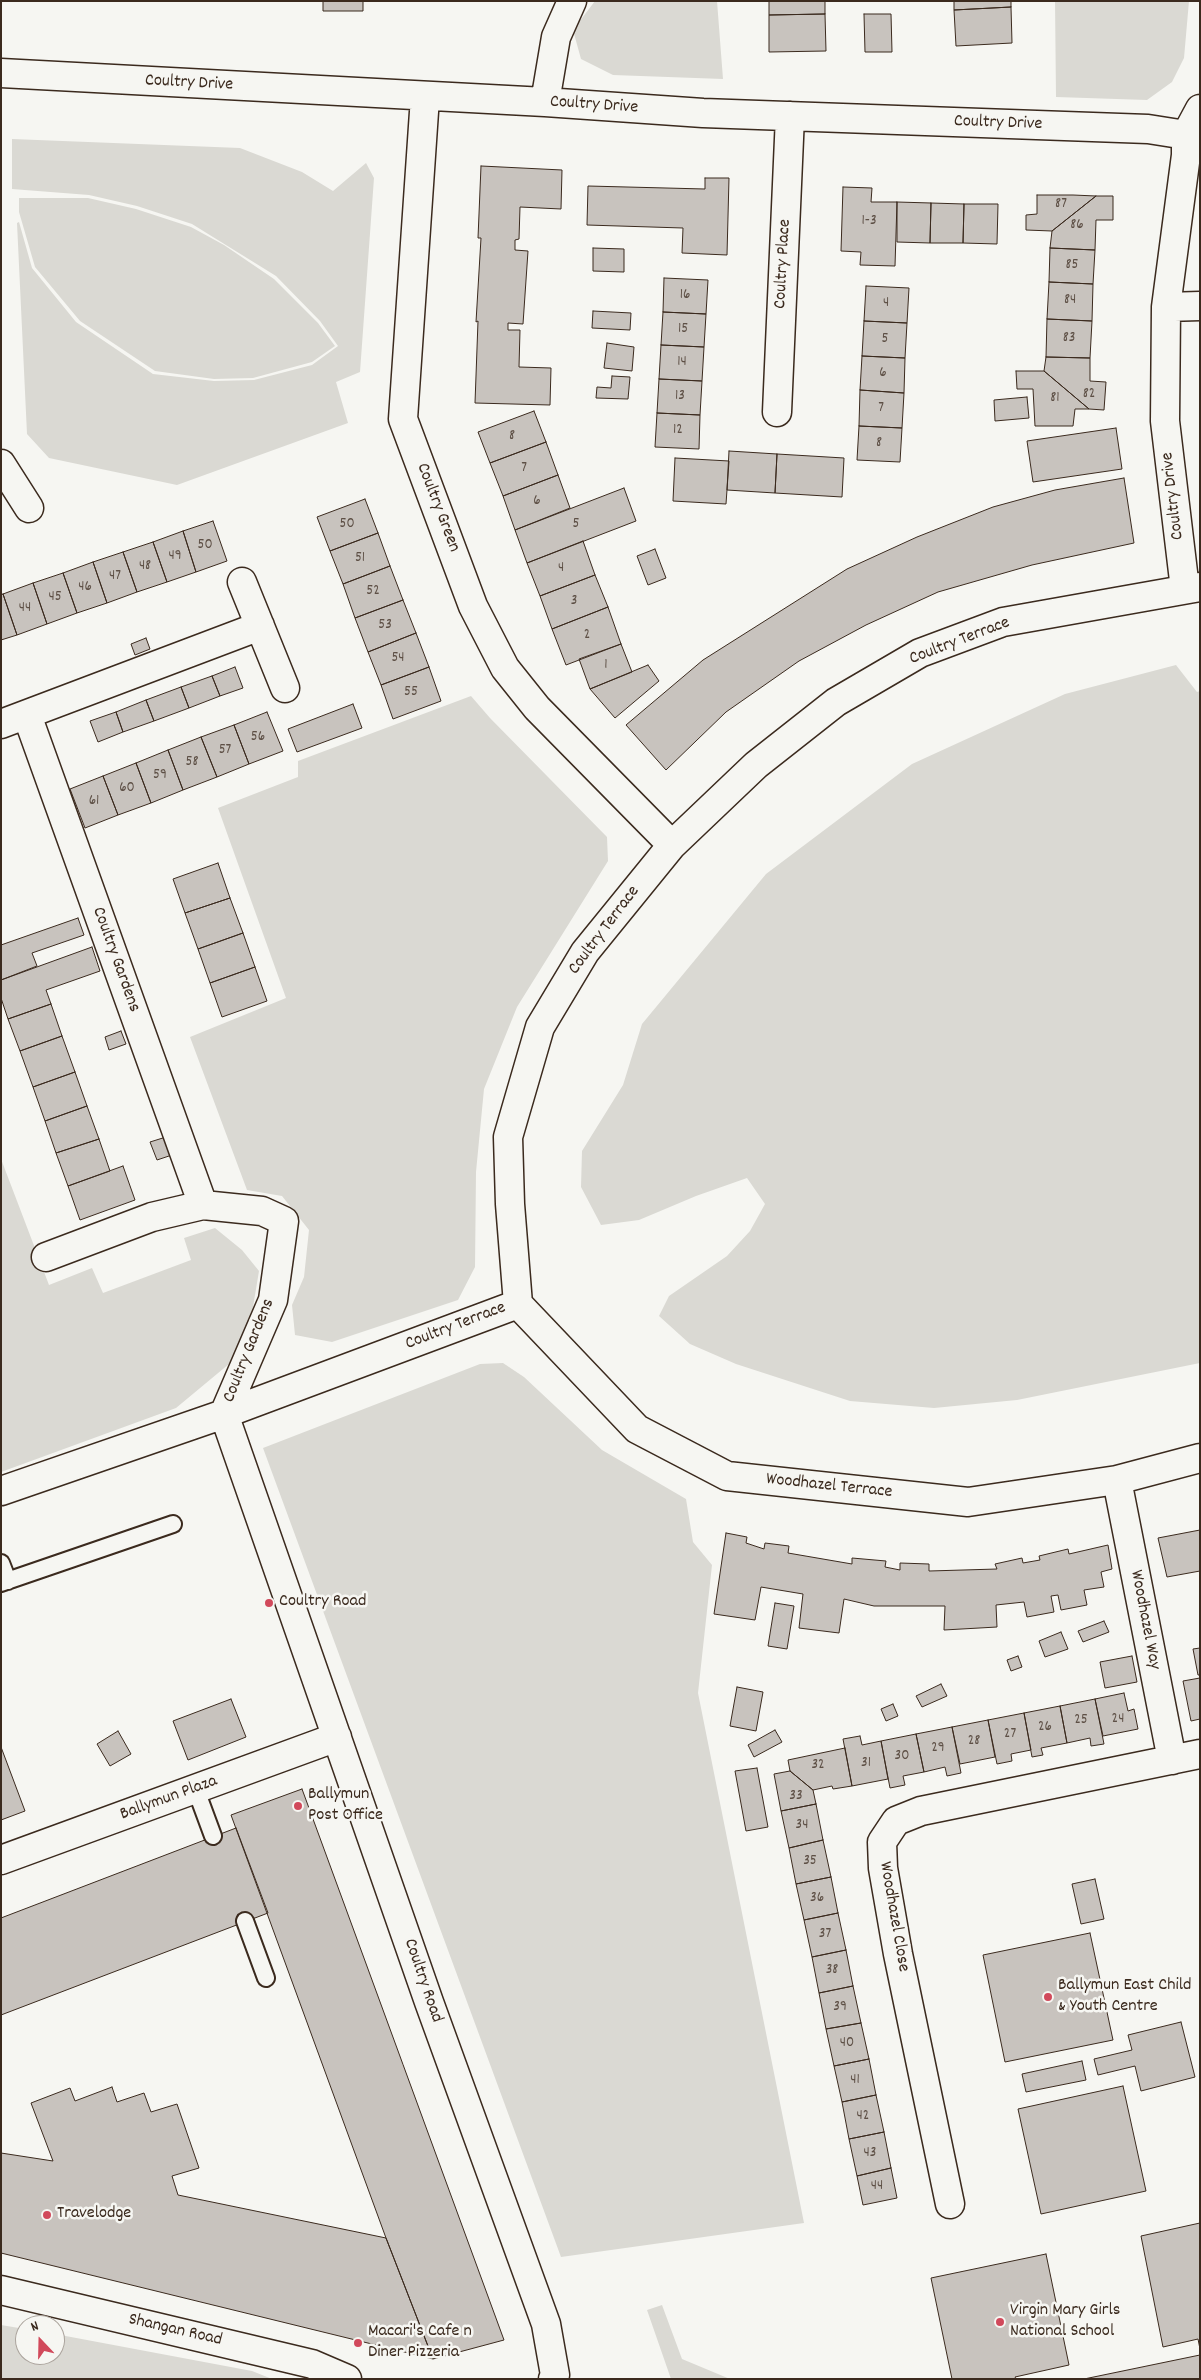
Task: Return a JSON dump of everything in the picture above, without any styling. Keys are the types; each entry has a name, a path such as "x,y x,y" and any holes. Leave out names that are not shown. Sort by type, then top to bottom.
{"street":[{"path":"545,102 556,37 572,1"},
{"name":"Coultry Drive","path":"1,73 545,102 703,113 1148,129 1186,135"},
{"name":"Coultry Green","path":"425,97 403,419 473,606 504,668 537,708 672,845"},
{"name":"Coultry Drive","path":"1192,588 1165,421 1166,307 1186,155 1186,135 1200,109"},
{"name":"Coultry Place","path":"777,412 790,116"},
{"path":"1166,307 1200,306"},
{"path":"1,464 30,508"},
{"path":"242,582 284,688"},
{"name":"Coultry Terrace","path":"1,1491 224,1414 518,1304 510,1204 508,1136 540,1027 585,952 672,845 756,765 836,702 920,653 1003,622 1192,588"},
{"path":"1,724 260,626"},
{"name":"Coultry Gardens","path":"27,715 203,1205"},
{"name":"Coultry Gardens","path":"46,1257 152,1217 203,1205 262,1211 284,1221 273,1300 224,1414"},
{"name":"Woodhazel Terrace","path":"518,1304 637,1430 727,1476 968,1502 1117,1480 1200,1458"},
{"name":"Coultry Road","path":"224,1414 429,2002 546,2324 555,2375 553,2379"},
{"name":"Woodhazel Way","path":"1117,1480 1172,1760"},
{"name":"Ballymun Plaza","path":"1,1860 337,1737"},
{"name":"Woodhazel Close","path":"950,2204 898,1954 883,1868 882,1842 896,1822 921,1811 1200,1754"},
{"name":"Shangan Road","path":"1,2290 312,2364 347,2379"}],"lane":[{"path":"1,1563 4,1582 173,1524"},
{"path":"196,1790 213,1836"},
{"path":"245,1922 266,1978"}],"shaded area":[{"path":"595,1 717,1 723,79 613,75 581,59 573,30"},
{"path":"1055,1 1189,1 1184,58 1172,82 1147,100 1056,97"},
{"path":"12,139 240,148 302,172 333,191 366,163 374,178 360,372 336,382 348,423 177,485 49,458 27,434 17,223 19,222 32,268 76,322 153,374 214,381 254,380 312,365 338,346 320,321 276,276 192,224 137,206 89,195 12,189"},
{"path":"19,198 88,198 136,209 191,227 224,245 274,279 318,323 335,346 312,362 253,378 214,379 155,371 80,321 35,267 19,212"},
{"path":"1176,665 1197,692 1200,691 1200,1363 1017,1400 934,1408 850,1401 736,1364 690,1344 659,1316 669,1296 727,1256 750,1231 765,1204 747,1178 696,1196 639,1220 601,1225 581,1187 582,1151 623,1085 642,1024 766,874 912,764 1065,694"},
{"path":"471,696 490,718 607,837 608,861 517,1007 484,1089 476,1172 475,1267 458,1300 332,1342 295,1335 292,1305 304,1277 309,1230 282,1196 247,1190 190,1037 286,998 218,808 298,777 298,761"},
{"path":"1,1159 49,1285 92,1268 103,1293 191,1260 184,1238 215,1228 242,1250 259,1271 251,1319 235,1359 176,1408 1,1472"},
{"path":"503,1363 524,1377 602,1450 686,1499 693,1542 712,1565 698,1693 804,2223 561,2257 263,1448 480,1364"},
{"path":"662,2305 682,2359 730,2379 671,2379 647,2310"},
{"path":"1,2325 15,2327 15,2365 65,2365 65,2336 252,2371 272,2379 1,2379"}],"building":[{"path":"323,1 363,1 363,11 323,11"},
{"path":"769,1 825,1 825,14 769,15"},
{"path":"954,1 1011,1 1011,7 954,10"},
{"path":"1011,7 1012,43 956,46 954,10"},
{"path":"825,14 826,51 769,52 769,15"},
{"path":"864,14 891,14 892,52 865,52"},
{"path":"481,166 562,170 561,209 520,207 519,239 515,240 515,250 528,251 523,324 508,323 508,330 520,330 519,367 551,368 550,405 475,403 478,321 476,322 481,238 478,238"},
{"path":"705,178 729,178 727,255 682,253 683,228 587,225 588,186 705,189"},
{"path":"843,187 872,188 871,202 897,202 895,266 860,265 861,252 841,251"},
{"path":"1037,195 1096,196 1052,231 1026,230 1026,215 1037,214"},
{"path":"1096,196 1113,196 1113,220 1096,220 1095,250 1050,248 1052,231"},
{"path":"897,202 931,203 930,243 897,242"},
{"path":"931,203 964,204 963,243 930,243"},
{"path":"964,204 998,204 997,244 963,243"},
{"path":"593,248 624,249 624,272 593,271"},
{"path":"1050,248 1095,250 1093,284 1049,282"},
{"path":"664,278 708,280 706,314 663,312"},
{"path":"1049,282 1093,284 1092,321 1047,319"},
{"path":"866,286 909,288 907,323 864,321"},
{"path":"593,311 631,313 630,330 592,328"},
{"path":"663,312 706,314 704,347 661,345"},
{"path":"1047,319 1092,321 1090,358 1046,357"},
{"path":"864,321 907,323 905,358 862,356"},
{"path":"607,343 634,347 632,371 604,368"},
{"path":"661,345 704,347 702,381 659,379"},
{"path":"862,356 905,358 904,393 860,390"},
{"path":"1046,357 1090,358 1090,381 1106,382 1104,410 1089,409 1044,371"},
{"path":"1016,371 1044,371 1089,409 1075,409 1073,426 1035,426 1033,389 1017,389"},
{"path":"612,376 630,377 628,399 596,398 597,387 611,388"},
{"path":"659,379 702,381 700,415 657,413"},
{"path":"860,390 904,393 902,428 859,426"},
{"path":"1027,397 1029,418 995,421 994,400"},
{"path":"534,411 546,442 490,463 478,432"},
{"path":"657,413 700,415 699,449 655,447"},
{"path":"859,426 902,428 900,462 857,460"},
{"path":"1116,428 1122,469 1033,482 1027,441"},
{"path":"546,442 558,475 503,496 490,463"},
{"path":"729,451 777,454 775,493 727,490"},
{"path":"777,454 844,458 842,497 775,493"},
{"path":"675,458 729,461 726,504 673,501"},
{"path":"558,475 570,508 515,530 503,496"},
{"path":"1124,478 1134,543 1032,565 938,592 866,625 799,661 726,712 666,770 626,725 703,660 847,569 917,537 993,507 1055,490"},
{"path":"624,488 636,521 527,563 515,530"},
{"path":"365,499 378,533 330,551 317,517"},
{"path":"213,521 227,561 196,572 183,531"},
{"path":"183,531 196,572 167,582 153,542"},
{"path":"378,533 390,566 343,584 330,551"},
{"path":"583,541 595,575 540,596 527,563"},
{"path":"153,542 167,582 137,592 123,552"},
{"path":"655,549 666,578 648,585 637,556"},
{"path":"123,552 137,592 107,603 93,562"},
{"path":"93,562 107,603 77,613 63,573"},
{"path":"390,566 403,600 355,618 343,584"},
{"path":"63,573 77,613 47,624 33,583"},
{"path":"595,575 608,607 552,629 540,596"},
{"path":"33,583 47,624 17,635 3,594"},
{"path":"3,594 17,635 1,640 1,595"},
{"path":"403,600 416,633 368,652 355,618"},
{"path":"608,607 621,644 566,665 552,629"},
{"path":"416,633 429,667 381,685 368,652"},
{"path":"146,638 150,649 135,655 131,644"},
{"path":"621,644 632,672 590,689 579,659"},
{"path":"648,665 659,681 615,718 590,689"},
{"path":"235,667 243,688 220,696 212,676"},
{"path":"429,667 441,701 393,719 381,685"},
{"path":"212,676 220,696 189,708 181,687"},
{"path":"181,687 189,708 154,721 146,700"},
{"path":"146,700 154,721 123,732 116,712"},
{"path":"353,704 362,728 297,752 288,729"},
{"path":"116,712 123,732 98,742 90,721"},
{"path":"267,712 283,751 249,764 234,725"},
{"path":"234,725 249,764 217,777 201,737"},
{"path":"201,737 217,777 183,790 168,750"},
{"path":"168,750 183,790 151,803 136,763"},
{"path":"136,763 151,803 118,815 103,776"},
{"path":"103,776 118,815 85,828 70,789"},
{"path":"218,863 230,898 185,913 173,879"},
{"path":"230,898 243,933 198,949 185,913"},
{"path":"78,918 84,935 32,953 37,966 1,980 1,945"},
{"path":"243,933 255,967 210,983 198,949"},
{"path":"92,947 100,971 46,990 51,1004 8,1019 1,998 1,980"},
{"path":"255,967 267,1001 222,1017 210,983"},
{"path":"51,1004 62,1036 20,1051 8,1019"},
{"path":"121,1031 126,1044 109,1050 105,1037"},
{"path":"62,1036 75,1072 33,1087 20,1051"},
{"path":"75,1072 87,1106 45,1121 33,1087"},
{"path":"87,1106 99,1139 56,1153 45,1121"},
{"path":"166,1137 172,1155 157,1160 150,1142"},
{"path":"99,1139 110,1171 68,1186 56,1153"},
{"path":"123,1166 135,1200 80,1220 68,1186"},
{"path":"1200,1530 1200,1571 1167,1577 1158,1538"},
{"path":"726,1533 747,1537 746,1543 764,1549 765,1543 789,1546 788,1553 852,1564 852,1558 886,1561 885,1567 900,1570 900,1563 929,1564 929,1571 997,1569 995,1564 1022,1558 1023,1563 1040,1560 1039,1556 1068,1549 1069,1554 1108,1545 1112,1569 1101,1572 1104,1587 1084,1590 1087,1605 1061,1610 1058,1595 1051,1596 1054,1612 1027,1617 1024,1602 996,1605 997,1627 944,1630 945,1606 874,1606 844,1599 839,1633 799,1628 803,1594 761,1587 755,1620 714,1614"},
{"path":"775,1603 794,1606 787,1649 768,1646"},
{"path":"1104,1621 1109,1632 1083,1642 1078,1631"},
{"path":"1061,1632 1068,1649 1045,1657 1039,1641"},
{"path":"1200,1648 1200,1675 1198,1675 1193,1649"},
{"path":"1018,1656 1022,1667 1011,1671 1007,1660"},
{"path":"1132,1656 1137,1682 1105,1688 1100,1662"},
{"path":"1200,1678 1200,1719 1191,1721 1183,1681"},
{"path":"941,1684 947,1696 922,1707 916,1696"},
{"path":"737,1687 763,1692 756,1731 730,1726"},
{"path":"1124,1693 1128,1711 1134,1709 1138,1729 1103,1736 1095,1699"},
{"path":"231,1699 246,1737 188,1760 173,1721"},
{"path":"1095,1699 1104,1744 1091,1746 1090,1738 1067,1743 1060,1706"},
{"path":"893,1704 898,1716 886,1721 881,1709"},
{"path":"1060,1706 1067,1743 1041,1748 1043,1755 1032,1757 1024,1713"},
{"path":"1024,1713 1031,1750 1011,1754 1012,1761 997,1764 988,1720"},
{"path":"988,1720 995,1757 960,1764 952,1727"},
{"path":"952,1727 961,1773 947,1776 945,1767 924,1772 916,1734"},
{"path":"775,1730 782,1742 754,1757 748,1745"},
{"path":"118,1731 131,1754 110,1766 97,1744"},
{"path":"916,1734 924,1772 903,1776 905,1785 890,1788 881,1741"},
{"path":"860,1736 862,1745 881,1741 888,1779 852,1786 843,1739"},
{"path":"1,1747 25,1811 1,1820"},
{"path":"845,1748 852,1786 833,1789 832,1786 813,1790 790,1771 788,1760"},
{"path":"757,1768 768,1827 746,1831 735,1771"},
{"path":"790,1771 813,1790 816,1804 781,1811 774,1774"},
{"path":"302,1789 504,2340 433,2359 386,2238 231,1815"},
{"path":"816,1804 823,1840 789,1848 781,1811"},
{"path":"236,1828 268,1913 1,2015 1,1918"},
{"path":"823,1840 831,1877 796,1884 789,1848"},
{"path":"831,1877 838,1913 804,1920 796,1884"},
{"path":"1095,1879 1104,1919 1081,1924 1072,1884"},
{"path":"838,1913 846,1950 812,1957 804,1920"},
{"name":"Ballymun East Child & Youth Centre","path":"1090,1933 1113,2040 1005,2062 983,1955"},
{"path":"846,1950 853,1986 819,1993 812,1957"},
{"path":"853,1986 861,2023 826,2029 819,1993"},
{"path":"1181,2022 1195,2077 1141,2091 1135,2066 1098,2075 1094,2059 1132,2050 1128,2035"},
{"path":"861,2023 869,2059 834,2066 826,2029"},
{"path":"869,2059 876,2095 842,2102 834,2066"},
{"path":"1082,2061 1086,2080 1026,2092 1022,2074"},
{"path":"1123,2086 1146,2191 1041,2214 1018,2109"},
{"path":"112,2087 117,2102 144,2093 151,2112 177,2104 199,2168 172,2176 178,2195 386,2238 433,2359 1,2253 1,2153 53,2161 31,2103 70,2088 75,2101"},
{"path":"876,2095 884,2132 849,2139 842,2102"},
{"path":"884,2132 891,2168 857,2176 849,2139"},
{"path":"891,2168 897,2198 863,2205 857,2176"},
{"name":"Virgin Mary Girls National School","path":"1200,2223 1200,2349 1198,2339 1163,2347 1141,2236"},
{"name":"Virgin Mary Girls National School","path":"1046,2254 1069,2365 1015,2377 1016,2379 952,2379 931,2278"},
{"name":"Virgin Mary Girls National School","path":"1200,2355 1200,2379 1084,2379"}],"place":[{"name":"Coultry Road","path":"269,1603"},
{"name":"Ballymun Post Office","path":"298,1806"},
{"name":"Ballymun East Child & Youth Centre","path":"1048,1997"},
{"name":"Travelodge","path":"47,2215"},
{"name":"Virgin Mary Girls National School","path":"1000,2322"},
{"name":"Macari's Cafe n Diner Pizzeria","path":"358,2343"}]}
